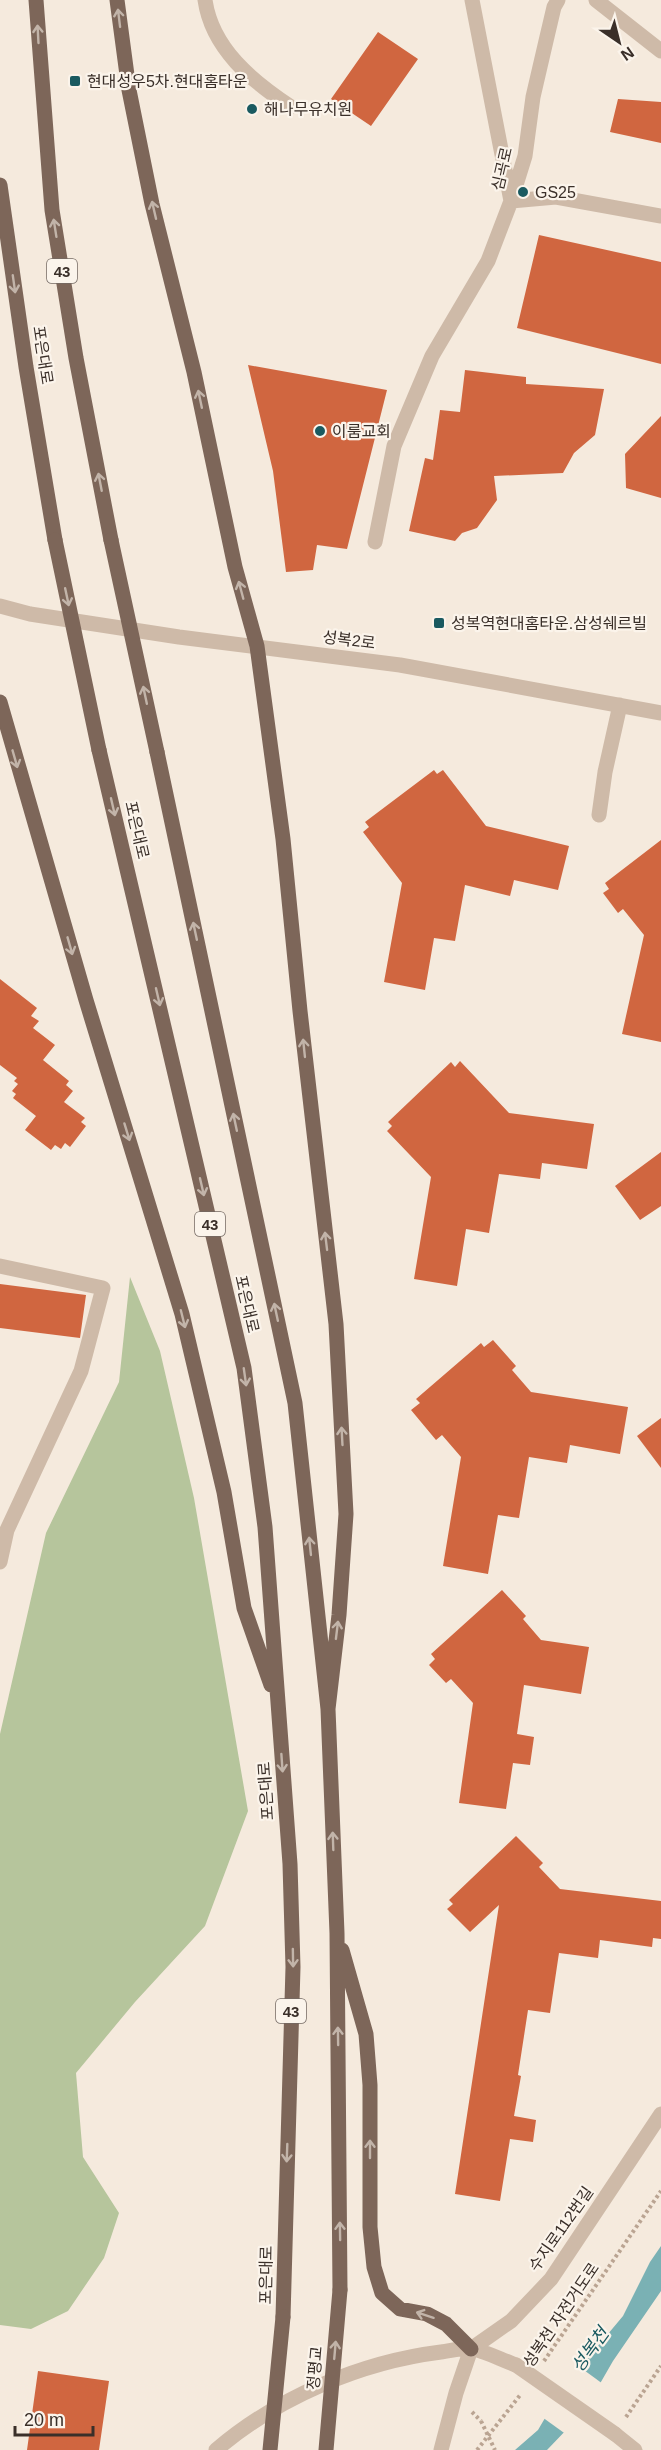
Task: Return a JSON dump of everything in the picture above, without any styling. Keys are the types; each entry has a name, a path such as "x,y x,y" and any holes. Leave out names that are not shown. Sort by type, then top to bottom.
{"main road":[{"name":"포은대로","path":"36,0 52,210 76,358 111,540 295,1404 328,1709 337,1934 340,2290"},
{"path":"117,0 129,90 152,204 194,372 235,567 257,646 283,838 300,1011 336,1324 346,1514 339,1615 328,1709"},
{"name":"포은대로","path":"0,185 26,367 55,540 99,750 244,1368 265,1527 290,1864 293,1967 283,2318 270,2450"},
{"path":"0,702 86,1000 182,1314 224,1492 244,1608 278,1705"},
{"path":"337,1934 366,2034 370,2085 370,2227 374,2267 382,2293 400,2309 427,2314 446,2324 471,2349"},
{"name":"정평교","path":"326,2450 340,2290"}],"street":[{"path":"205,0 206,9 235,63 261,86 291,106"},
{"path":"375,542 394,446 432,356 488,261 511,201 471,0"},
{"name":"심곡로","path":"558,0 554,7 533,97 525,156 511,201 556,197 661,216"},
{"path":"596,0 661,51"},
{"name":"성복2로","path":"0,606 30,614 179,637 400,665 661,713"},
{"path":"599,815 605,772 620,705"},
{"path":"0,1266 103,1288 81,1371 7,1530 0,1562"},
{"name":"수지로112번길","path":"471,2349 511,2321 551,2279 661,2114"},
{"path":"441,2450 456,2393 471,2349"},
{"path":"216,2450 235,2434 294,2399 362,2369 409,2356 471,2349 516,2365 635,2450"}],"path":[{"name":"성복천 자전거도로","path":"543,2363 661,2191"},
{"path":"615,2434 661,2366"},
{"name":"성복천 자전거도로","path":"477,2450 524,2390"},
{"path":"481,2421 495,2450"}],"green space":[{"path":"130,1277 160,1351 194,1498 248,1811 205,1926 135,2002 76,2073 83,2157 119,2213 104,2258 68,2311 31,2329 0,2325 0,1734 46,1533 119,1382"}],"water":[{"path":"661,2246 661,2291 613,2361 594,2394 570,2426 547,2450 515,2450 538,2430 562,2389 623,2316 650,2262"}],"pier":[{"path":"577,2365 603,2384 567,2435 542,2417 559,2388"}],"building":[{"path":"378,32 418,59 371,126 331,99"},
{"path":"618,99 661,102 661,143 610,132"},
{"path":"539,235 661,262 661,364 517,328"},
{"name":"이룸교회","path":"248,365 387,390 347,549 317,545 313,570 286,572 273,471"},
{"path":"465,370 526,377 526,384 604,389 595,435 574,453 563,473 494,476 497,500 477,528 462,533 455,541 409,531 425,458 433,460 440,410 460,412"},
{"path":"661,416 661,498 626,488 625,454"},
{"path":"434,770 437,774 443,770 486,826 569,846 558,890 514,880 510,896 465,885 455,941 434,938 425,990 384,982 402,883 363,832 369,827 365,822"},
{"path":"661,840 661,1042 622,1034 644,935 623,909 618,913 603,893 609,889 605,883"},
{"path":"0,979 37,1008 31,1016 39,1021 33,1028 55,1045 43,1060 69,1081 66,1085 73,1091 64,1102 85,1118 81,1122 86,1126 70,1147 65,1143 61,1149 55,1145 51,1150 25,1130 36,1116 13,1098 16,1094 12,1091 18,1084 14,1081 17,1078 0,1065"},
{"path":"460,1061 509,1113 594,1124 587,1169 542,1163 540,1179 499,1174 489,1233 466,1229 457,1286 414,1279 431,1177 387,1131 392,1126 388,1122 451,1062 455,1067"},
{"path":"661,1152 661,1206 640,1220 615,1186"},
{"path":"0,1284 86,1295 80,1338 0,1328"},
{"path":"493,1340 516,1366 512,1370 531,1392 628,1407 620,1454 570,1445 567,1463 529,1457 519,1518 498,1515 488,1574 443,1566 461,1457 442,1435 436,1440 411,1410 420,1403 416,1399 481,1343 484,1347"},
{"path":"661,1418 661,1468 637,1436"},
{"path":"502,1590 526,1616 523,1619 541,1640 589,1647 581,1694 524,1685 517,1734 534,1737 530,1765 513,1763 506,1809 459,1803 473,1703 451,1679 446,1683 429,1665 435,1659 431,1654"},
{"path":"516,1836 543,1863 539,1867 560,1889 661,1901 661,1939 653,1938 652,1947 600,1940 598,1958 559,1953 550,2013 528,2010 518,2075 521,2076 514,2116 536,2120 533,2142 510,2139 500,2201 455,2194 499,1905 470,1932 447,1909 453,1904 449,1900"},
{"path":"38,2371 109,2381 99,2450 27,2450"}],"place":[{"name":"현대성우5차.현대홈타운","path":"75,81"},
{"name":"해나무유치원","path":"252,109"},
{"name":"GS25","path":"523,192"},
{"name":"이룸교회","path":"320,431"},
{"name":"성복역현대홈타운.삼성쉐르빌","path":"439,623"}],"water label":[{"name":"성복천","path":"590,2350"}]}
